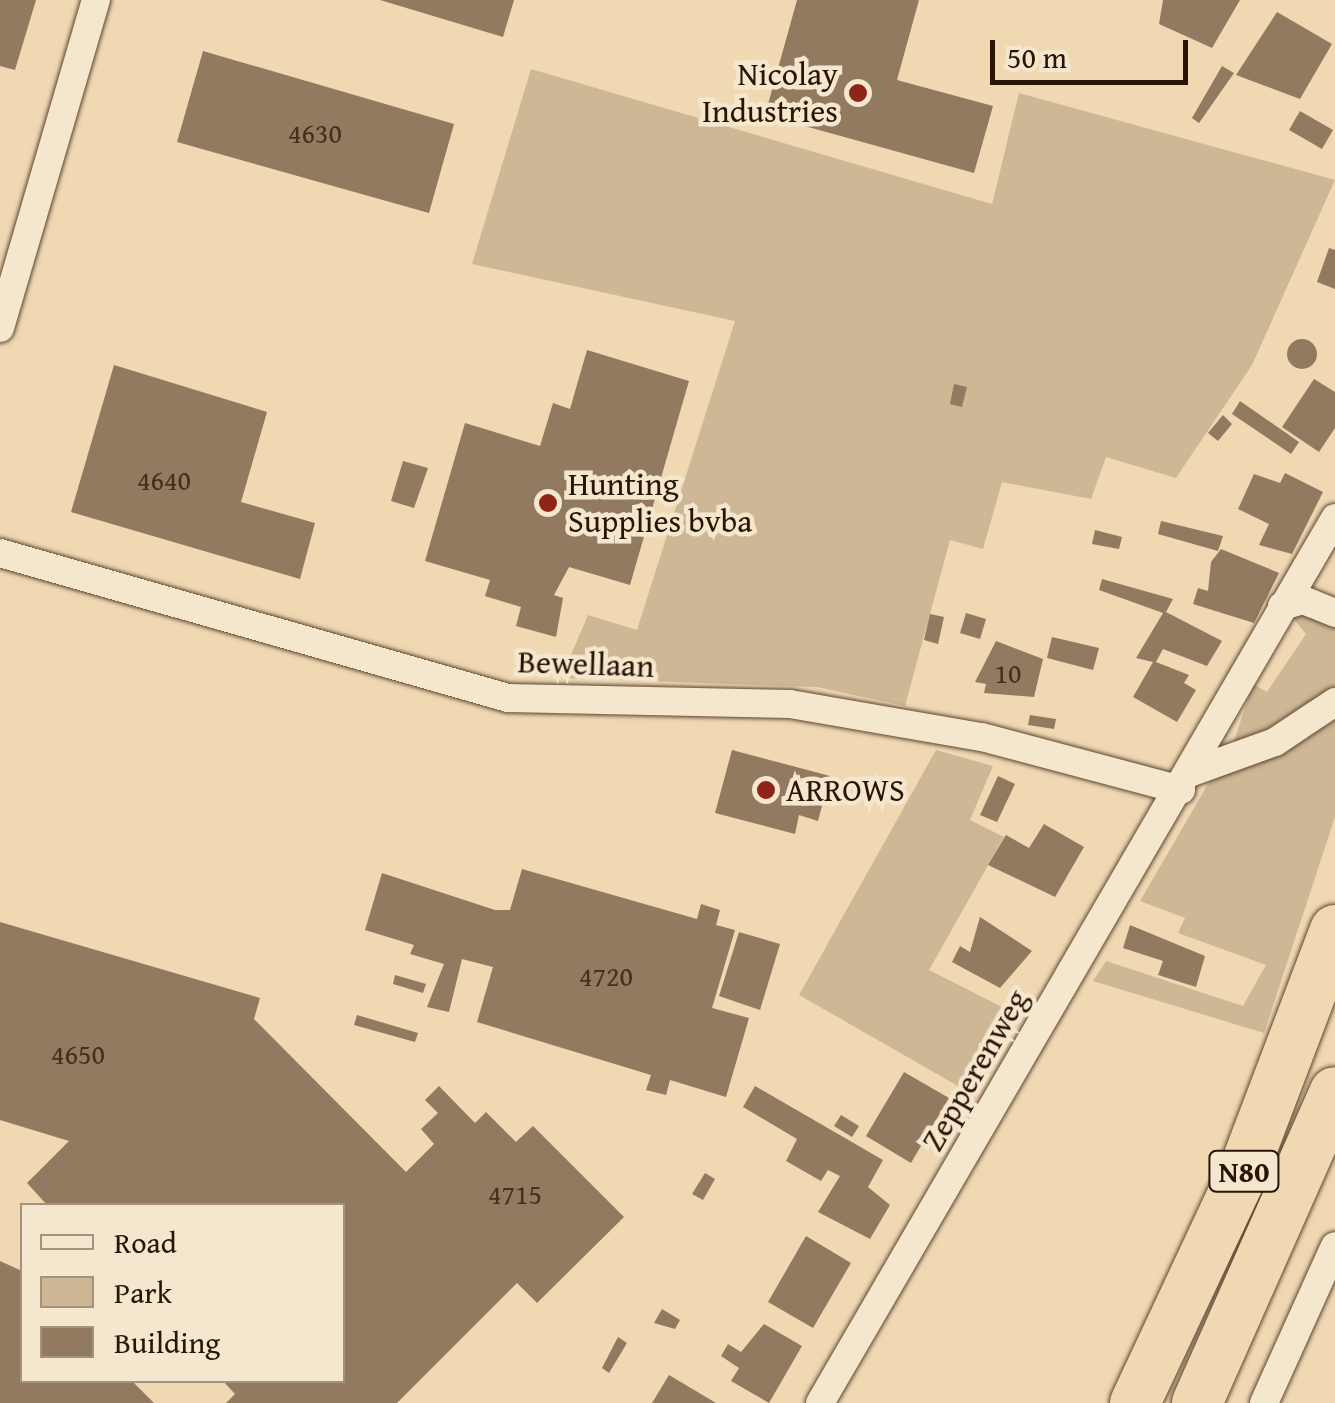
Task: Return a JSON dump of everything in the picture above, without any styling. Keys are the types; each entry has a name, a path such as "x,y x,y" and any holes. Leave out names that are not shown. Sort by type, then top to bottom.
{"highway":[{"name":"N80","path":"1134,1403 1242,1175 1335,930"},
{"name":"N80","path":"1197,1403 1335,1092"}],"street":[{"path":"0,328 96,0"},
{"name":"Zepperenweg","path":"820,1403 1335,518"},
{"name":"Bewellaan","path":"0,553 508,698 790,704 982,737 1185,781"},
{"path":"1282,606 1302,600 1335,613"},
{"path":"1185,781 1275,742 1335,702"},
{"path":"1264,1403 1335,1246"}],"green space":[{"path":"531,69 992,204 1019,93 1335,180 1252,365 1176,478 1106,457 1091,499 1002,482 983,549 950,540 905,706 817,687 561,678 588,615 637,630 735,321 472,264"},
{"path":"1308,611 1335,622 1335,686 1323,702 1231,750 1253,684 1267,692 1306,634 1293,618"},
{"path":"1335,716 1335,817 1264,1033 1093,981 1106,961 1243,1006 1266,965 1178,933 1185,918 1140,901 1212,777"},
{"path":"936,750 993,766 970,820 1004,837 929,970 1018,1015 972,1094 799,995"}],"building":[{"path":"0,0 36,0 15,70 0,66"},
{"path":"380,0 514,0 503,37"},
{"name":"Nicolay Industries","path":"797,0 919,0 897,80 993,106 974,173 765,115"},
{"path":"1163,0 1240,0 1212,48 1159,24"},
{"path":"1277,12 1332,44 1300,99 1236,75"},
{"path":"203,51 454,124 429,213 177,142"},
{"path":"1222,66 1234,73 1199,123 1192,118"},
{"path":"1300,111 1333,130 1322,149 1289,130"},
{"path":"1329,248 1335,250 1335,289 1317,282"},
{"path":"1302,339 1316,348 1317,354 1308,368 1302,369 1288,360 1287,354 1296,340"},
{"name":"Hunting Supplies bvba","path":"587,350 689,381 630,585 569,567 554,595 563,598 556,637 516,626 521,607 485,596 490,580 425,561 465,423 540,446 553,403 570,409"},
{"path":"114,365 267,412 241,502 315,523 300,579 71,512"},
{"path":"1314,379 1335,392 1335,428 1319,452 1282,427"},
{"path":"954,384 967,387 962,407 950,404"},
{"path":"1240,401 1299,442 1291,454 1232,414"},
{"path":"1223,415 1232,424 1218,441 1208,433"},
{"path":"403,461 428,468 414,508 391,501"},
{"path":"1285,473 1323,492 1292,554 1259,545 1269,524 1238,509 1254,474 1280,483"},
{"path":"1161,521 1223,536 1218,551 1158,534"},
{"path":"1095,530 1122,537 1119,549 1092,544"},
{"path":"1221,549 1279,573 1254,623 1193,604 1198,588 1208,591 1211,562"},
{"path":"1102,579 1173,599 1166,612 1222,641 1207,666 1163,649 1156,662 1189,675 1184,683 1196,690 1177,722 1133,697 1153,662 1136,658 1163,613 1099,590"},
{"path":"966,613 986,619 980,639 960,633"},
{"path":"930,614 944,617 938,644 924,640"},
{"path":"1052,637 1099,648 1093,670 1047,658"},
{"path":"996,641 1043,659 1034,697 984,693 986,684 975,682"},
{"path":"1030,715 1056,719 1054,729 1028,725"},
{"path":"732,750 830,776 818,821 799,815 795,834 715,813"},
{"path":"998,776 1015,784 997,822 980,815"},
{"path":"1044,824 1084,847 1055,897 988,865 1006,835 1029,848"},
{"path":"522,869 697,919 701,904 720,910 716,925 735,930 712,1008 749,1018 726,1097 670,1080 666,1095 646,1090 651,1075 477,1022 493,967 462,959 449,1012 427,1007 444,964 410,954 414,945 365,930 382,873 495,910 510,910"},
{"path":"980,917 1032,951 1000,988 952,962 960,946 970,952"},
{"path":"0,922 260,998 254,1019 406,1172 434,1144 421,1129 438,1113 425,1100 439,1086 475,1123 486,1112 516,1142 533,1126 624,1217 537,1303 517,1283 397,1403 226,1403 235,1394 225,1383 345,1383 345,1203 45,1203 27,1183 69,1141 0,1120"},
{"path":"1130,925 1205,956 1196,987 1158,975 1163,961 1123,948"},
{"path":"739,932 780,944 760,1010 719,996"},
{"path":"395,975 426,984 423,993 393,984"},
{"path":"357,1015 418,1033 415,1042 354,1025"},
{"path":"904,1072 949,1098 911,1163 866,1136"},
{"path":"755,1086 883,1160 868,1187 890,1205 870,1239 818,1212 840,1176 828,1170 821,1181 786,1161 797,1139 743,1107"},
{"path":"841,1115 859,1126 852,1137 834,1126"},
{"path":"705,1173 715,1179 703,1200 692,1194"},
{"path":"806,1236 851,1263 813,1328 768,1302"},
{"path":"0,1261 20,1270 20,1383 134,1383 154,1403 0,1403"},
{"path":"662,1309 680,1320 675,1329 654,1323"},
{"path":"764,1324 802,1346 769,1403 731,1381 739,1368 721,1356 728,1344 741,1352"},
{"path":"618,1337 627,1343 609,1373 602,1368"},
{"path":"669,1375 716,1403 652,1403"}],"place":[{"name":"Nicolay Industries","path":"858,93"},
{"name":"Hunting Supplies bvba","path":"548,503"},
{"name":"ARROWS","path":"766,790"}]}
